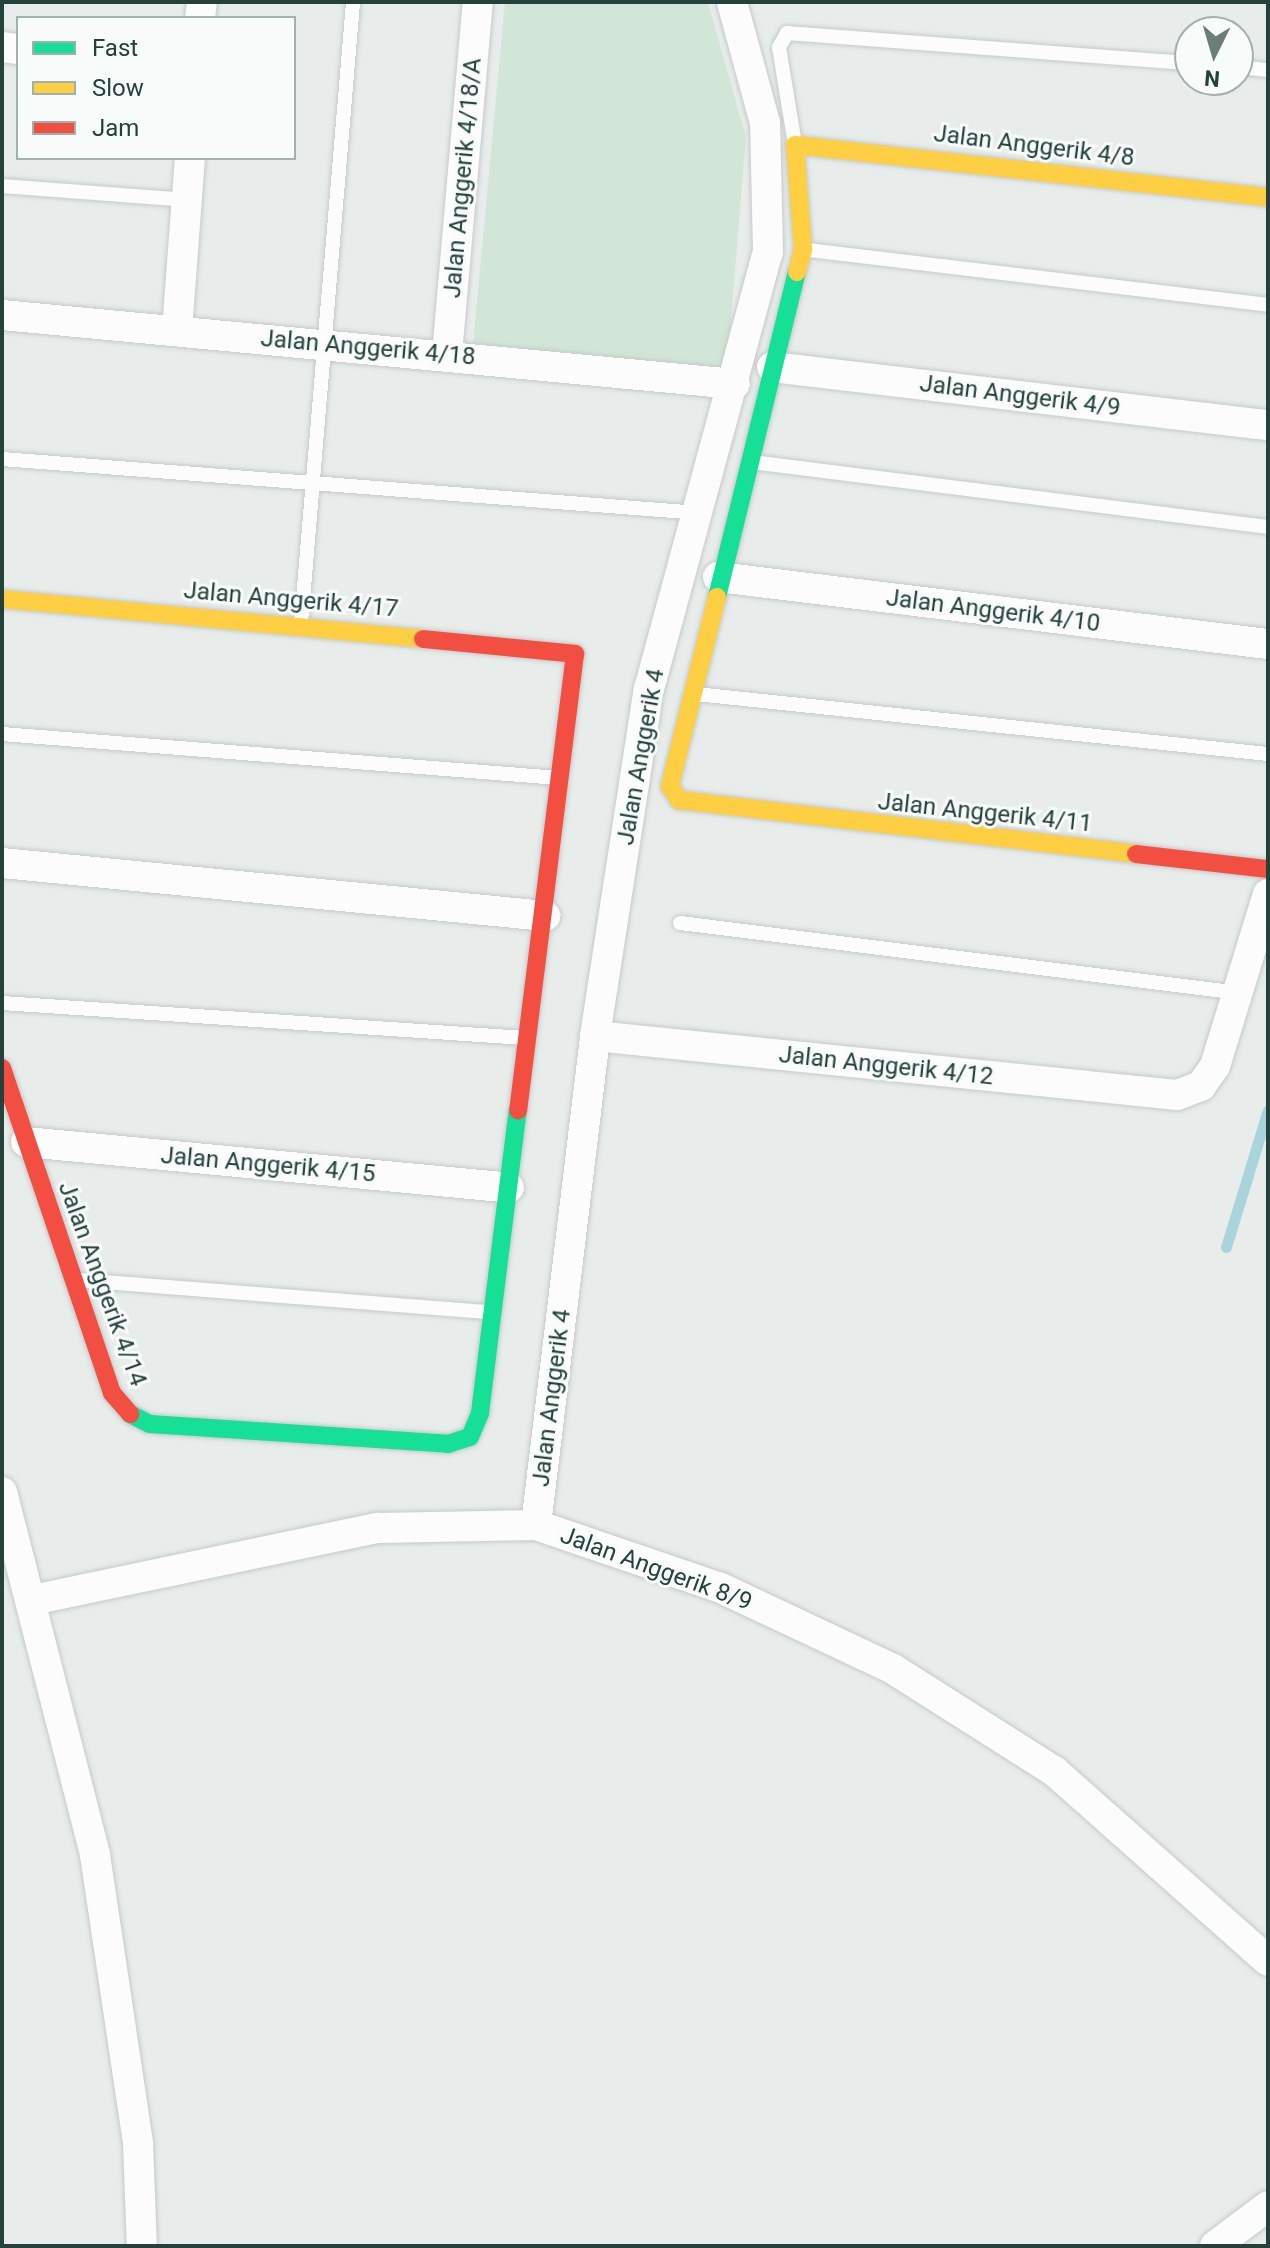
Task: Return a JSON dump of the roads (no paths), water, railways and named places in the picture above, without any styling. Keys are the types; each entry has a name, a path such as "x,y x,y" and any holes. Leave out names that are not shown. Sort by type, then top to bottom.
{"street":[{"name":"Jalan Anggerik 4/18/A","path":"447,354 478,2"},
{"name":"Jalan Anggerik 4","path":"536,1525 595,1036 649,689 735,384 768,252 771,189 765,123 732,2"},
{"name":"Jalan Anggerik 4/8","path":"795,145 1268,197"},
{"path":"688,693 803,249 795,145"},
{"path":"177,330 190,160"},
{"name":"Jalan Anggerik 4/18","path":"2,315 447,354 735,384"},
{"name":"Jalan Anggerik 4/9","path":"772,367 1268,425"},
{"name":"Jalan Anggerik 4/10","path":"718,577 1268,644"},
{"name":"Jalan Anggerik 4/17","path":"2,599 301,625 575,654 562,779"},
{"name":"Jalan Anggerik 4/11","path":"688,693 670,786 679,800 698,805 1268,869"},
{"path":"494,1312 562,779"},
{"path":"2,863 545,916"},
{"path":"1241,993 1268,894"},
{"name":"Jalan Anggerik 4/12","path":"595,1036 1177,1095 1201,1086 1215,1066 1241,993"},
{"name":"Jalan Anggerik 4/14","path":"2,1068 112,1393 150,1424 448,1444 470,1437 480,1413 494,1312"},
{"name":"Jalan Anggerik 4/15","path":"26,1142 509,1188"},
{"path":"2,1492 95,1855 138,2144 142,2246"},
{"name":"Jalan Anggerik 8/9","path":"32,1600 378,1528 536,1525 721,1588 893,1669 1054,1771 1268,1961"},
{"path":"1215,2246 1268,2206"}],"lane":[{"path":"301,625 327,344 353,2"},
{"path":"795,145 779,47 787,33 1174,62"},
{"path":"2,186 187,200"},
{"path":"803,249 1268,305"},
{"path":"2,459 699,513"},
{"path":"750,462 1268,527"},
{"path":"688,693 1268,754"},
{"path":"2,734 562,779"},
{"path":"680,923 1241,993"},
{"path":"2,1003 529,1039"},
{"path":"73,1280 494,1312"}],"waterway":[{"path":"1226,1247 1268,1110"}]}
